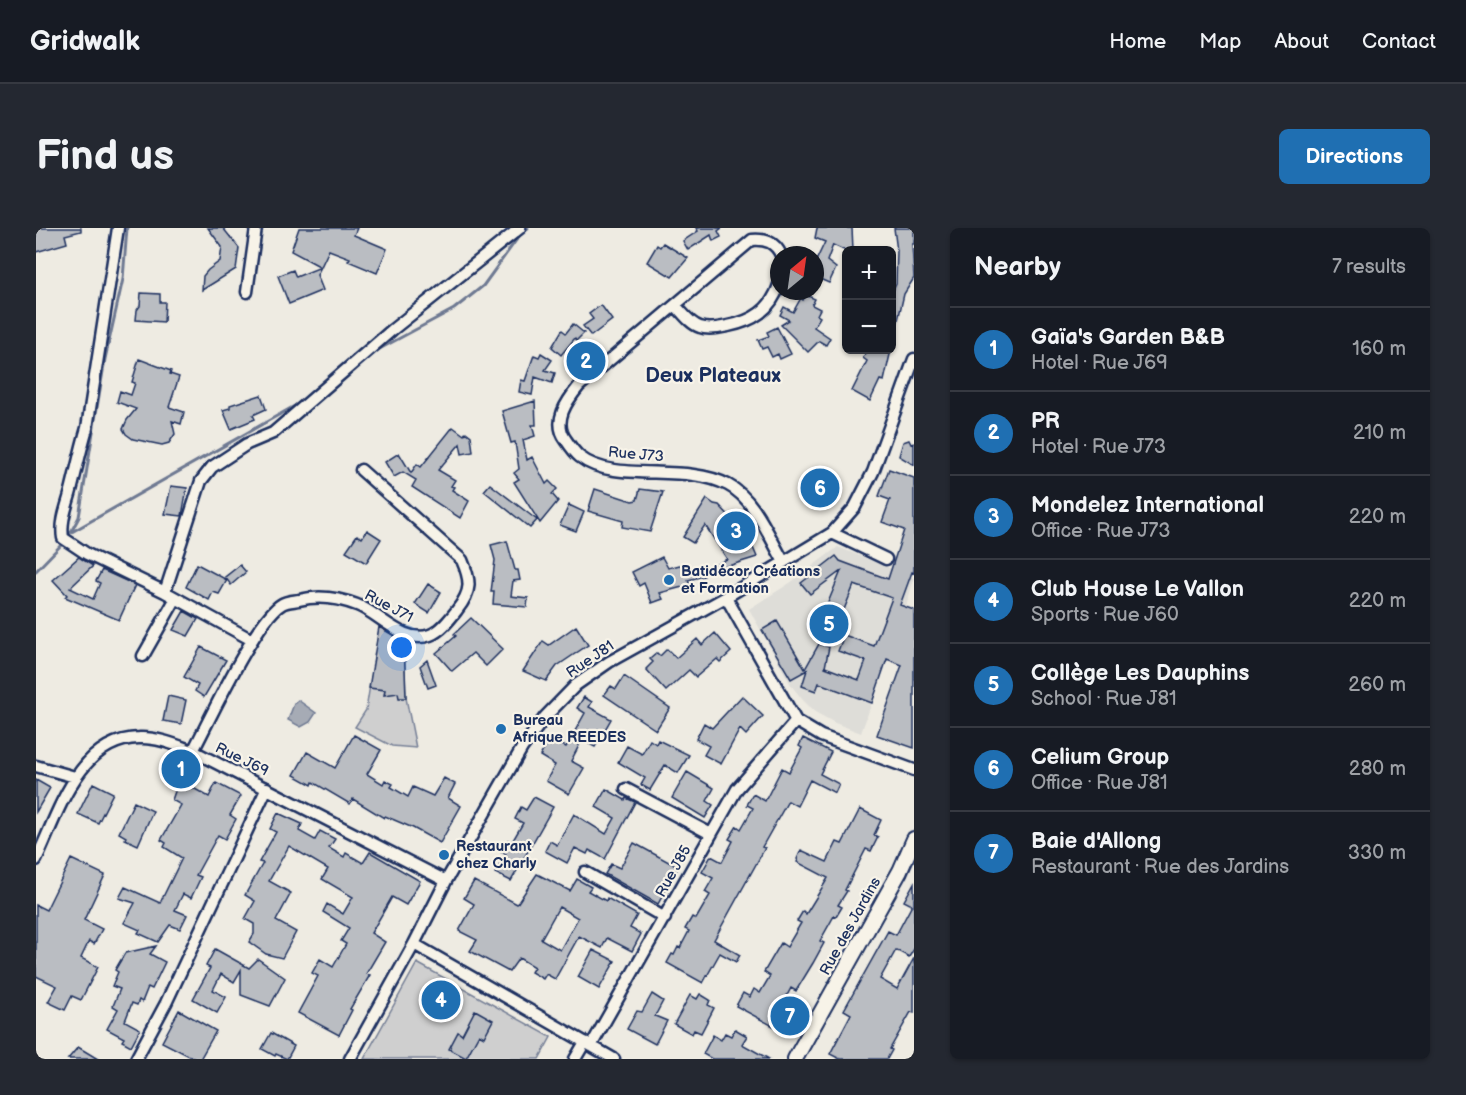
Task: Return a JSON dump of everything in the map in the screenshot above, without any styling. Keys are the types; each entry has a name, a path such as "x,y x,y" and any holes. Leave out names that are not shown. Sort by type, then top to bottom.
{"main road":[{"name":"Rue des Jardins","path":"795,1059 900,871 914,839"}],"street":[{"path":"118,228 87,428 62,522 63,539 87,554 165,592 252,640"},
{"path":"247,292 256,228"},
{"path":"165,592 201,481 212,467 247,444 273,433 392,330 520,228"},
{"name":"Rue J73","path":"776,246 770,241 752,240 579,386 567,400 561,422 563,436 581,458 594,465 612,470 695,474 729,485 742,495 753,510 784,562"},
{"path":"675,305 699,327 715,328 742,323 758,316 772,300"},
{"name":"Rue J81","path":"350,1059 446,881 522,748 545,717 576,685 609,662 726,597 832,533 855,507 873,472 914,359"},
{"name":"Rue J71","path":"193,751 252,640 269,614 282,603 310,597 338,599 359,605 405,634 422,637 432,634 446,623 468,592 469,577 462,560 361,470"},
{"path":"832,533 886,559"},
{"path":"726,597 796,721 821,736 914,770"},
{"path":"143,656 176,598"},
{"name":"Rue J85","path":"575,1059 588,1044 665,918 737,789 796,721"},
{"name":"Rue J69","path":"36,860 75,777 90,758 115,741 140,738 167,742 193,751 446,881"},
{"path":"36,766 75,777"},
{"path":"136,1059 166,1003 267,788"},
{"path":"626,789 711,834"},
{"path":"585,872 665,918"},
{"path":"414,944 614,1059"}],"shaded area":[{"path":"838,547 914,578 906,607 861,733 815,712 802,699 791,685 749,609 790,583"},
{"path":"380,623 404,639 406,698 416,748 392,746 355,727 366,710"},
{"path":"298,700 316,713 310,722 301,727 288,720"},
{"path":"417,963 551,1037 539,1059 364,1059"}],"building":[{"path":"36,228 81,228 81,231 65,235 67,243 36,252"},
{"path":"208,228 223,228 239,248 236,269 202,290 203,276 220,261 222,247"},
{"path":"299,228 357,228 354,235 387,249 377,273 348,261 350,258 329,250 321,267 291,251"},
{"path":"696,228 722,228 718,231 721,237 713,241 711,235 688,250 683,241 698,231"},
{"path":"817,228 852,228 853,246 842,246 842,249 833,245 827,261 836,268 829,283 824,281 823,246 825,242 815,238"},
{"path":"894,228 914,228 914,244 912,244 914,278 904,294 896,329 896,284 897,251"},
{"path":"663,243 688,258 672,277 647,262 657,245 660,247"},
{"path":"321,267 317,275 323,290 289,304 278,276 293,270 296,277"},
{"path":"141,293 160,294 160,302 165,302 164,322 136,320"},
{"path":"800,300 814,300 812,305 820,309 817,315 820,317 814,327 830,338 826,345 819,341 808,352 781,325 789,320 780,315 784,307 793,312"},
{"path":"601,305 612,320 591,336 583,326 593,319 589,314"},
{"path":"573,324 584,333 577,340 575,338 561,355 552,347 562,330 566,333"},
{"path":"777,327 791,354 780,359 778,354 772,357 767,347 762,349 758,340 769,336 767,332"},
{"path":"541,353 552,360 545,370 555,373 552,383 535,377 532,395 519,392 521,380 525,381 534,355 539,357"},
{"path":"865,354 890,354 884,381 880,380 870,401 852,391 867,361 863,358"},
{"path":"139,359 171,371 170,374 179,377 169,407 184,412 181,424 172,421 175,434 169,443 162,445 133,439 123,429 136,409 117,402 120,391 131,395 135,383 132,382"},
{"path":"261,395 266,409 253,415 255,419 231,429 223,410 230,408 230,405"},
{"path":"535,401 536,425 532,425 535,436 523,440 527,460 532,457 546,484 549,481 557,489 552,494 558,501 540,523 514,482 519,479 514,473 519,469 515,442 511,443 502,411"},
{"path":"453,427 464,435 466,432 471,436 473,452 462,454 460,444 438,470 455,480 451,486 454,487 452,490 469,501 460,518 412,487 416,480 403,472 394,477 385,462 399,453 411,473 417,464 421,467"},
{"path":"909,440 911,444 914,443 914,465 899,456 903,442"},
{"path":"889,469 914,478 914,573 912,572 900,605 914,610 914,748 877,735 902,665 887,659 872,703 819,683 816,691 802,686 807,670 791,679 762,630 777,621 805,669 819,644 829,647 825,667 859,680 866,661 838,651 844,635 874,646 892,598 854,585 841,617 825,610 841,571 810,594 801,583 836,556 840,561 888,579 904,530 882,522 890,500 879,496"},
{"path":"490,484 537,520 530,528 484,491"},
{"path":"171,486 187,488 182,516 165,514"},
{"path":"595,489 632,501 637,500 640,489 663,492 650,532 622,527 623,521 588,511"},
{"path":"707,499 719,505 737,524 747,542 750,541 757,557 715,570 713,566 727,559 705,525 693,543 683,537"},
{"path":"569,505 584,512 576,531 560,525"},
{"path":"367,530 381,539 366,563 346,551 357,535 362,538"},
{"path":"507,541 520,580 513,581 511,596 528,598 527,607 493,604 494,592 491,592 495,560 491,545"},
{"path":"79,557 93,566 70,588 93,599 100,583 96,581 102,570 135,585 119,620 65,597 67,595 53,580"},
{"path":"662,557 668,568 684,564 686,572 701,568 704,576 688,580 690,585 660,593 663,599 652,603 644,583 639,586 632,572"},
{"path":"197,564 227,580 219,594 213,592 209,600 186,587"},
{"path":"240,565 246,572 231,585 225,577"},
{"path":"428,584 441,592 429,613 415,604"},
{"path":"184,611 198,619 188,636 173,630"},
{"path":"471,618 503,649 486,666 473,653 452,671 436,653 456,636 454,634"},
{"path":"576,626 588,645 557,666 546,681 523,671 543,641 549,645"},
{"path":"379,627 404,641 406,698 399,698 398,693 384,695 385,690 369,688"},
{"path":"715,633 731,652 720,662 717,659 696,677 689,670 666,691 646,669 653,662 650,659 657,653 660,656 667,649 676,658 697,639 702,645"},
{"path":"201,647 226,660 204,697 195,691 198,685 184,677"},
{"path":"427,660 436,685 428,688 420,666"},
{"path":"624,676 670,708 656,730 604,695 611,686 616,689"},
{"path":"168,696 186,700 181,724 163,721"},
{"path":"742,696 763,716 746,735 740,729 721,764 704,755 709,746 696,739 704,723 712,728"},
{"path":"584,697 592,702 589,707 611,719 595,747 582,740 571,761 584,768 569,794 546,781 555,765 540,756 550,739 566,747 585,713 577,708"},
{"path":"354,735 381,750 367,774 383,784 385,780 393,784 391,787 408,797 413,787 433,796 444,778 455,784 448,798 461,806 440,843 413,828 385,816 384,818 353,799 350,804 313,782 312,785 294,775 307,752 335,768"},
{"path":"803,738 831,752 820,774 839,784 835,793 810,780 797,806 788,801 714,940 740,955 736,962 720,953 703,983 667,963 678,947 680,948 689,931 685,929 692,917 696,919 710,895 705,892 713,878 702,872 711,856 722,862 733,841 729,839 737,826 741,829 753,808 747,805 753,794 765,801 782,768 789,772 802,748 799,746"},
{"path":"650,740 656,744 658,740 689,755 678,773 665,765 650,790 641,785 645,778 618,762 627,746 642,754"},
{"path":"687,772 714,788 707,801 713,805 705,818 672,798"},
{"path":"36,780 50,788 36,812"},
{"path":"179,780 209,797 216,783 241,796 230,815 236,819 225,839 218,835 196,875 201,877 191,898 183,894 175,910 187,915 180,929 170,925 158,942 138,933 140,930 124,923 135,903 119,898 125,887 160,903 182,858 164,847 166,843 161,840 181,805 172,800"},
{"path":"93,783 113,793 98,823 78,814"},
{"path":"606,789 625,800 626,798 635,802 605,859 589,850 587,854 575,848 567,863 545,851 550,841 557,845 574,814 606,834 615,818 596,807"},
{"path":"534,797 553,807 511,881 495,873 506,854 501,852 508,840 512,842 523,823 515,819 521,807 526,810"},
{"path":"134,802 153,811 138,845 125,839 126,837 119,833"},
{"path":"860,809 881,820 874,835 878,837 871,851 866,849 838,905 842,907 836,917 834,916 820,941 824,943 813,963 796,991 791,988 780,1009 795,1017 786,1033 736,1006 743,993 750,997 754,989 760,993 770,976 764,972 781,943 787,947 801,923 797,921 803,911 806,914 828,878 797,862 801,850 827,862 837,842 842,844"},
{"path":"278,813 302,824 299,831 315,840 320,831 335,839 329,848 344,857 346,853 363,863 370,852 420,881 406,905 392,897 371,933 385,942 366,974 370,975 350,1009 352,1010 339,1035 298,1013 318,976 312,973 320,959 333,967 346,944 341,941 349,928 323,912 327,904 343,914 353,897 322,879 328,869 289,846 269,881 291,893 276,921 296,932 282,958 266,954 249,942 254,934 254,924 245,919 255,901 245,895 263,863 259,862 276,832 270,829"},
{"path":"634,843 678,867 658,904 605,874 611,864 620,868"},
{"path":"71,859 105,875 84,920 102,929 94,944 89,941 81,958 98,967 81,1000 72,996 65,1010 48,1002 57,986 36,976 36,905 46,910"},
{"path":"537,874 570,891 577,879 591,887 588,891 606,901 607,898 637,915 630,928 641,934 632,951 607,938 602,948 579,936 555,979 546,974 543,979 531,972 534,967 519,958 509,972 470,951 477,940 459,931 474,904 464,898 474,881 517,904","holes":["559,907 578,918 560,950 541,939"]},
{"path":"914,883 914,949 909,957 896,950 880,979 897,989 914,958 914,1013 911,1012 890,1049 892,1050 887,1059 840,1059 830,1054 851,1014 844,1010 888,931 896,935 912,905 904,901"},
{"path":"156,946 150,954 165,962 152,989 148,987 142,1002 139,1000 137,1005 132,1003 125,1021 140,1029 131,1046 122,1041 124,1038 107,1029 118,1009 113,1006 120,989 112,986 118,972 115,970 125,953"},
{"path":"215,949 249,968 258,959 285,978 270,1006 241,995 241,970 234,982 221,974 213,990 226,997 217,1013 193,999 210,968 206,966"},
{"path":"593,950 615,961 599,989 578,977"},
{"path":"652,994 663,1001 655,1016 667,1021 655,1044 627,1029 637,1011 642,1012"},
{"path":"700,994 710,1000 708,1005 714,1008 701,1033 694,1030 692,1034 674,1024 690,995 697,999"},
{"path":"179,1010 216,1031 200,1059 195,1059 162,1042"},
{"path":"475,1010 493,1020 484,1037 479,1034 466,1058 449,1049 458,1032 462,1035"},
{"path":"735,1029 747,1036 742,1044 769,1059 712,1059 703,1054 713,1035 721,1040 725,1033 731,1036"},
{"path":"271,1033 294,1046 287,1059 262,1049"},
{"path":"78,1047 98,1059 68,1059"}],"waterway":[{"path":"71,532 79,517 105,359 123,279 127,228"},
{"path":"372,353 454,309 483,286 522,232 528,228"},
{"path":"70,533 298,404"},
{"path":"36,571 64,542"}],"place":[{"name":"PR","path":"586,361"},
{"name":"Celium Group","path":"820,488"},
{"name":"Mondelez International","path":"736,531"},
{"name":"Batidécor Créations et Formation","path":"669,580"},
{"name":"Collège Les Dauphins","path":"829,624"},
{"name":"Bureau Afrique REEDES","path":"501,729"},
{"name":"Gaïa's Garden B&B","path":"181,769"},
{"name":"Restaurant chez Charly","path":"444,855"},
{"name":"Club House Le Vallon","path":"441,1000"},
{"name":"Baie d'Allong","path":"790,1016"}],"district":[{"name":"Deux Plateaux","path":"713,375"}]}
